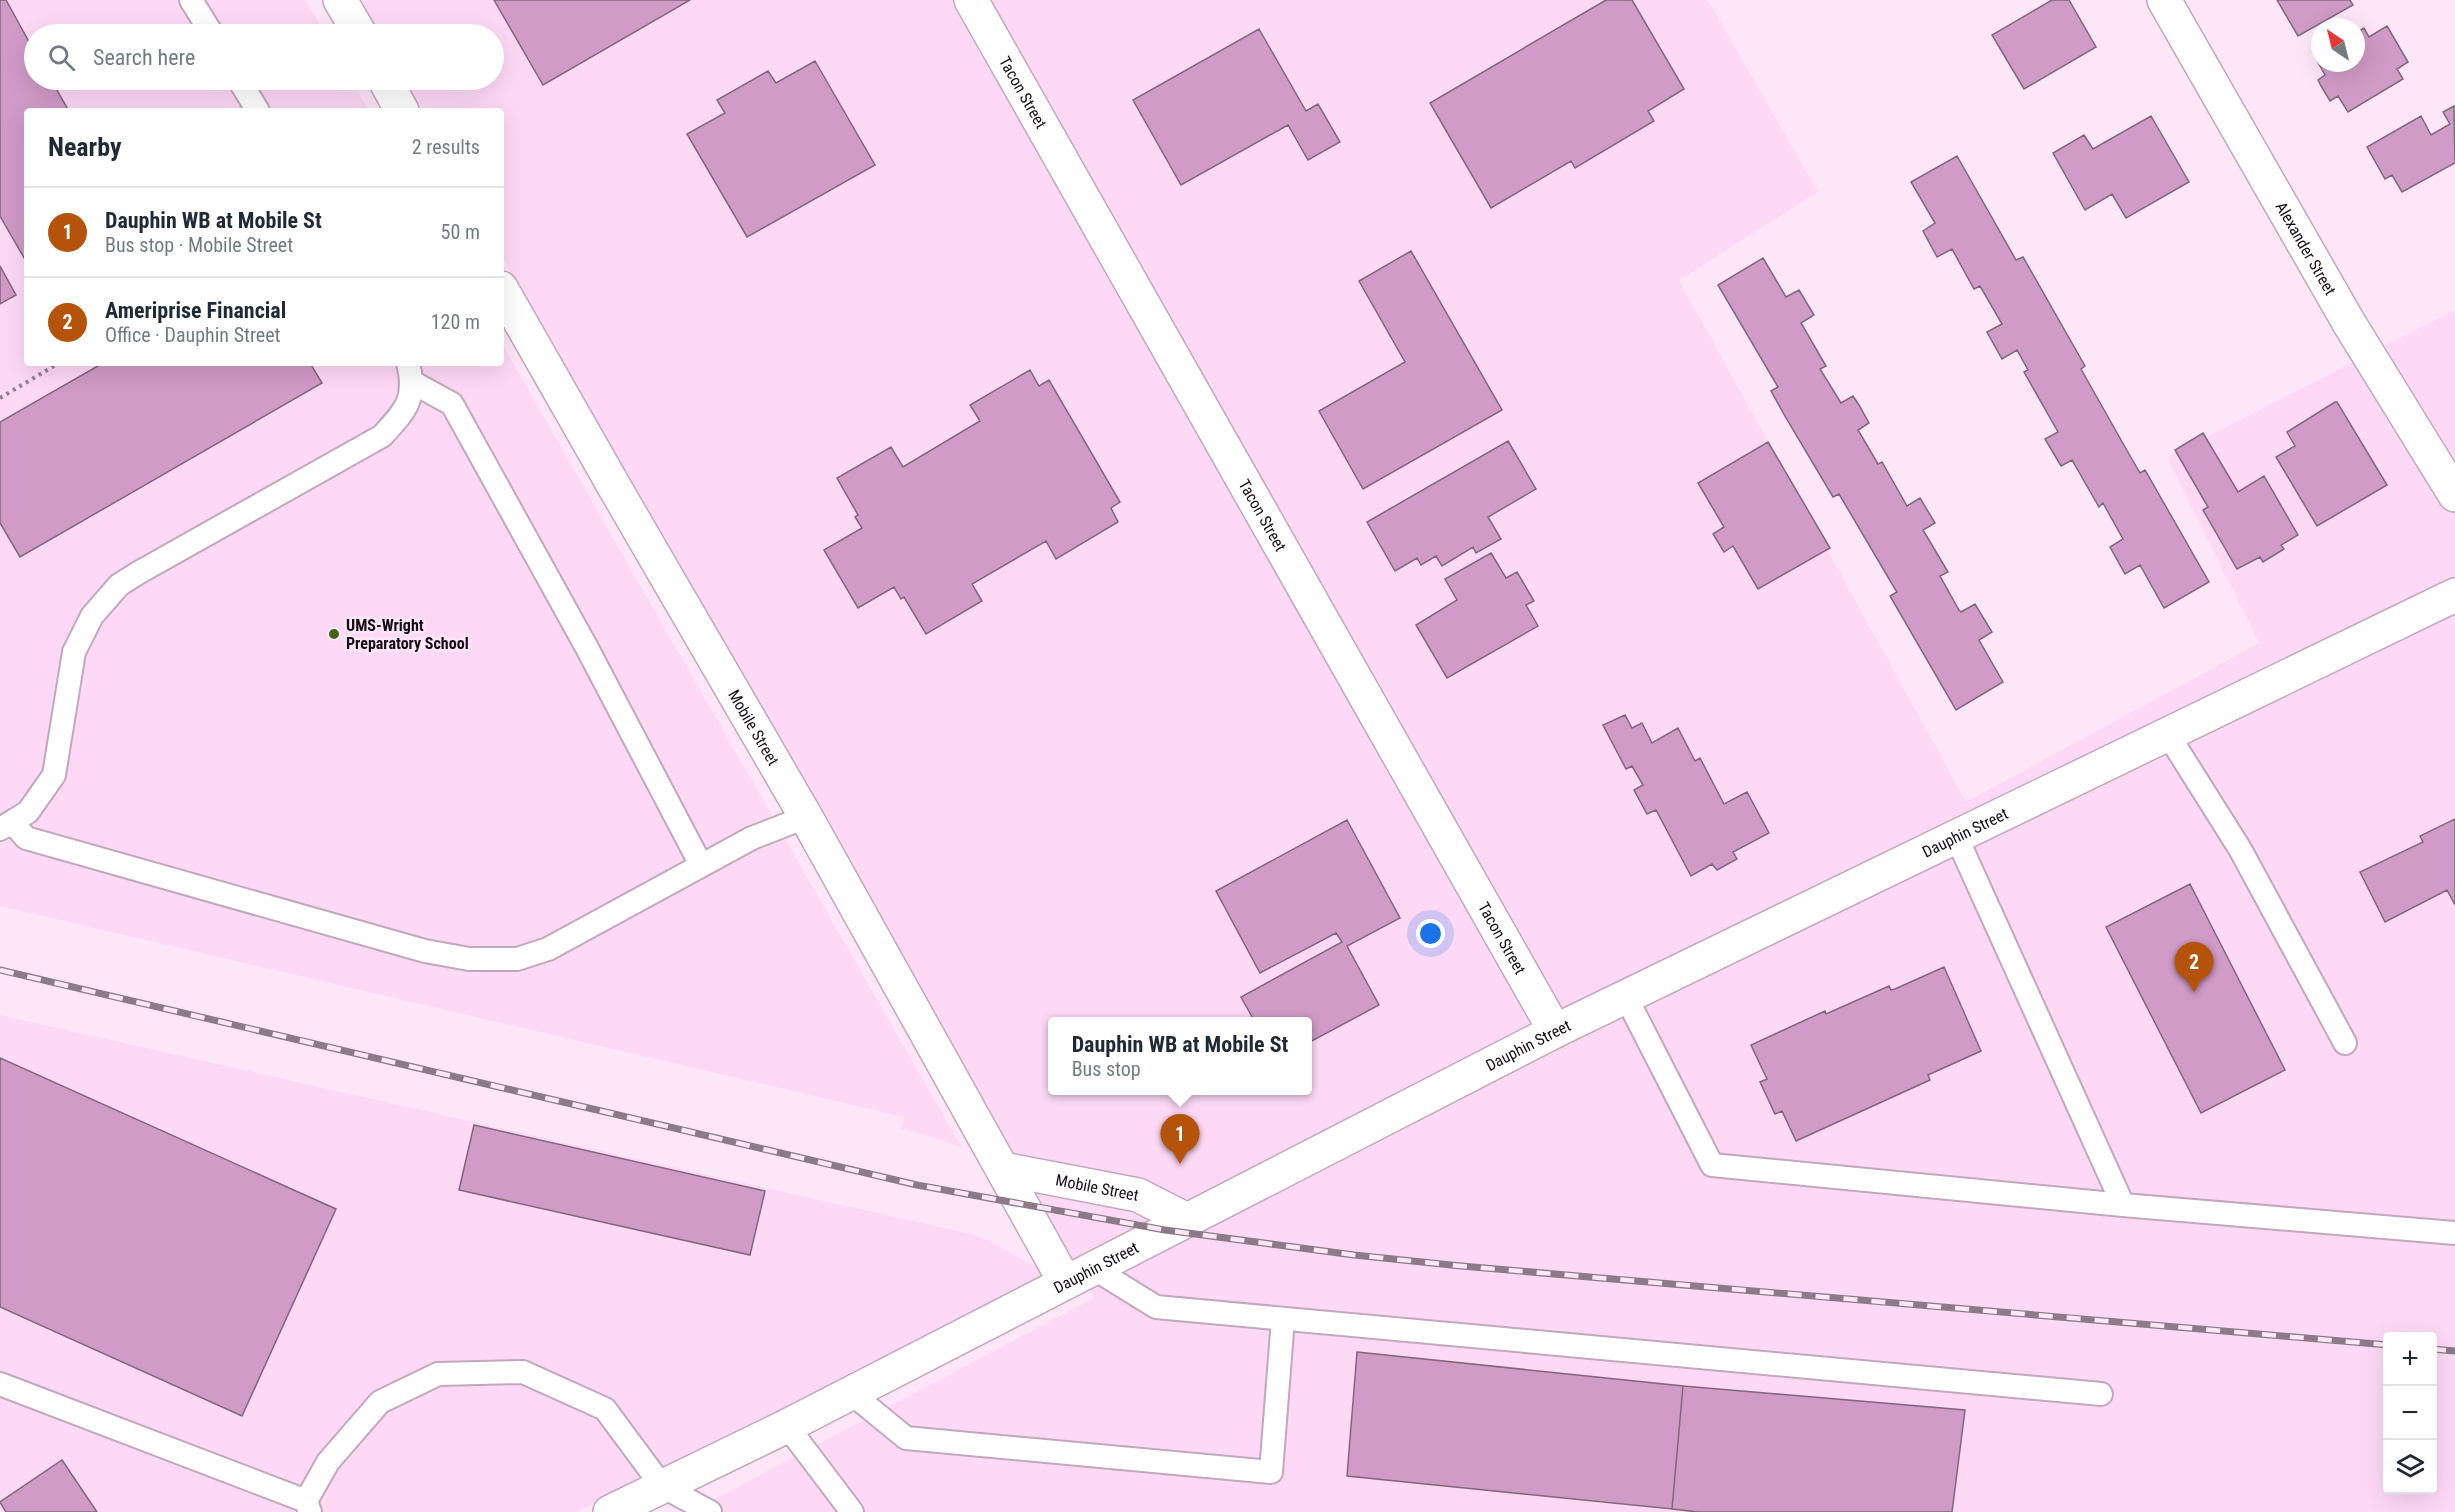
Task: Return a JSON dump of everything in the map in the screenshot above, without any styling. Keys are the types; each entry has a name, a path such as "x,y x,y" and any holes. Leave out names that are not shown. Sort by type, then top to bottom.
{"street":[{"path":"340,0 354,24"},
{"name":"Alexander Street","path":"2164,0 2349,323 2455,495"},
{"name":"Tacon Street","path":"973,1 1555,1031"},
{"path":"390,90 400,108"},
{"name":"Mobile Street","path":"504,293 806,816 1003,1168 1079,1275"},
{"name":"Dauphin Street","path":"610,1512 787,1426 1555,1031 2455,595"},
{"name":"Mobile Street","path":"1003,1168 1138,1195 1187,1220"}],"lane":[{"path":"191,0 206,24"},
{"path":"245,90 256,108"},
{"path":"701,865 587,648 452,404 410,373 405,411 382,436 119,585 92,616 74,652 54,775 28,812 6,826 26,838 425,951 469,959 517,959 549,949 752,838 806,816"},
{"path":"2167,733 2240,849 2345,1043"},
{"path":"1956,836 2123,1205"},
{"path":"1626,997 1712,1165 2123,1205 2455,1233"},
{"path":"1079,1275 1156,1307 2101,1394"},
{"path":"851,1393 906,1438 1271,1472 1283,1319"},
{"path":"0,1384 308,1506 328,1462 380,1402 438,1374 523,1372 605,1409 662,1486 710,1512"},
{"path":"787,1426 852,1512"}],"path":[{"path":"0,398 54,366"}],"shaded area":[{"name":"UMS-Wright Preparatory School","path":"0,0 305,0 319,24 24,24 24,90 357,90 367,108 24,108 24,366 504,366 504,347 962,1148 933,1137 901,1129 904,1117 0,906"},
{"path":"356,0 1708,0 1818,192 1679,280 1966,802 2259,643 2167,457 2455,310 2455,1512 690,1512 1094,1298 504,260 504,108 417,108 407,90 504,90 504,24 369,24"},
{"path":"0,1015 979,1236 1065,1282 577,1512 0,1512"}],"building":[{"path":"0,0 6,0 24,33 24,90 57,90 67,108 24,108 24,258 0,216"},
{"path":"494,0 690,0 543,85"},
{"path":"1606,0 1632,0 1684,89 1648,111 1654,121 1575,168 1571,161 1491,208 1430,103"},
{"path":"2052,0 2069,0 2096,47 2024,89 1992,35"},
{"path":"2277,0 2350,0 2353,5 2330,18 2311,18 2311,29 2298,36"},
{"path":"2387,26 2408,62 2397,69 2403,79 2348,112 2338,96 2330,101 2318,80 2325,75 2323,72 2365,72 2365,30 2369,37"},
{"path":"1259,29 1306,111 1318,104 1340,142 1308,160 1288,125 1181,185 1133,100"},
{"path":"815,61 875,165 747,237 687,134 725,113 717,100 768,71 776,83"},
{"path":"2454,106 2455,163 2402,192 2392,175 2385,179 2367,147 2421,116 2431,135 2450,124 2443,112"},
{"path":"2151,116 2189,182 2126,218 2112,194 2085,210 2053,153 2084,135 2093,149"},
{"path":"1957,156 2016,260 2023,257 2085,366 2081,369 2125,447 2140,473 2145,470 2209,582 2164,608 2140,565 2125,574 2110,547 2123,539 2103,503 2099,507 2072,460 2061,466 2045,439 2058,432 2024,372 2028,370 2017,350 2002,359 1987,332 2002,324 1980,286 1974,289 1952,249 1937,257 1923,231 1935,223 1911,182"},
{"path":"1411,251 1502,410 1363,489 1319,411 1405,362 1359,281"},
{"path":"1763,258 1786,297 1799,290 1814,315 1801,323 1826,366 1820,369 1841,403 1853,396 1859,405 1869,423 1858,430 1878,464 1882,462 1907,506 1920,498 1935,523 1923,530 1948,572 1940,576 1959,610 1961,612 1975,604 1992,632 1979,640 2003,682 1956,710 1890,596 1897,592 1839,494 1833,497 1786,418 1771,391 1778,387 1718,285"},
{"path":"0,266 16,295 0,304"},
{"path":"98,366 312,366 322,383 20,557 0,523 0,422"},
{"path":"1030,370 1039,386 1049,380 1120,502 1111,508 1118,522 1056,559 1046,541 972,584 982,601 926,634 904,597 901,599 894,587 858,608 824,550 862,528 855,517 858,515 837,478 891,447 903,467 980,421 970,405"},
{"path":"2335,402 2387,485 2317,526 2276,457 2295,446 2287,432"},
{"path":"2203,433 2238,492 2264,476 2298,535 2281,545 2284,549 2263,562 2260,557 2237,569 2203,510 2208,507 2175,450"},
{"path":"1508,441 1536,489 1488,517 1501,539 1476,553 1473,547 1442,566 1436,556 1421,565 1417,558 1395,571 1367,522"},
{"path":"1768,442 1830,548 1758,589 1733,546 1724,552 1713,534 1724,527 1698,483"},
{"path":"1491,553 1506,578 1517,572 1534,601 1526,605 1538,626 1447,678 1416,625 1457,600 1445,579"},
{"path":"1625,715 1632,728 1642,723 1652,743 1678,728 1695,761 1700,758 1724,804 1747,792 1769,833 1733,852 1737,859 1717,870 1712,864 1691,876 1656,810 1647,814 1634,790 1643,785 1632,766 1626,769 1603,725"},
{"path":"2455,819 2455,905 2447,890 2385,922 2360,872 2423,842 2420,836"},
{"path":"1347,820 1400,918 1347,946 1379,1005 1312,1041 1312,1017 1252,1017 1241,997 1342,942 1336,933 1260,973 1216,891"},
{"path":"2190,884 2285,1070 2201,1113 2106,927"},
{"path":"1944,967 1981,1051 1928,1075 1930,1080 1796,1141 1782,1111 1775,1114 1760,1082 1767,1079 1751,1045 1825,1011 1826,1014 1889,986 1891,990 1895,989"},
{"path":"0,1058 336,1209 242,1416 0,1307"},
{"path":"474,1125 765,1191 750,1255 459,1190"},
{"path":"1357,1352 1683,1386 1672,1509 1347,1476"},
{"path":"1683,1386 1965,1410 1952,1512 1698,1512 1672,1509"},
{"path":"62,1460 97,1512 6,1512 0,1502"}],"railway":[{"path":"0,970 917,1185 1165,1230 1354,1255 1461,1266 2383,1345"},
{"path":"2437,1349 2455,1351"}],"place":[{"name":"UMS-Wright Preparatory School","path":"334,634"},
{"name":"Ameriprise Financial","path":"2194,992"},
{"name":"Dauphin WB at Mobile St","path":"1180,1164"}]}
